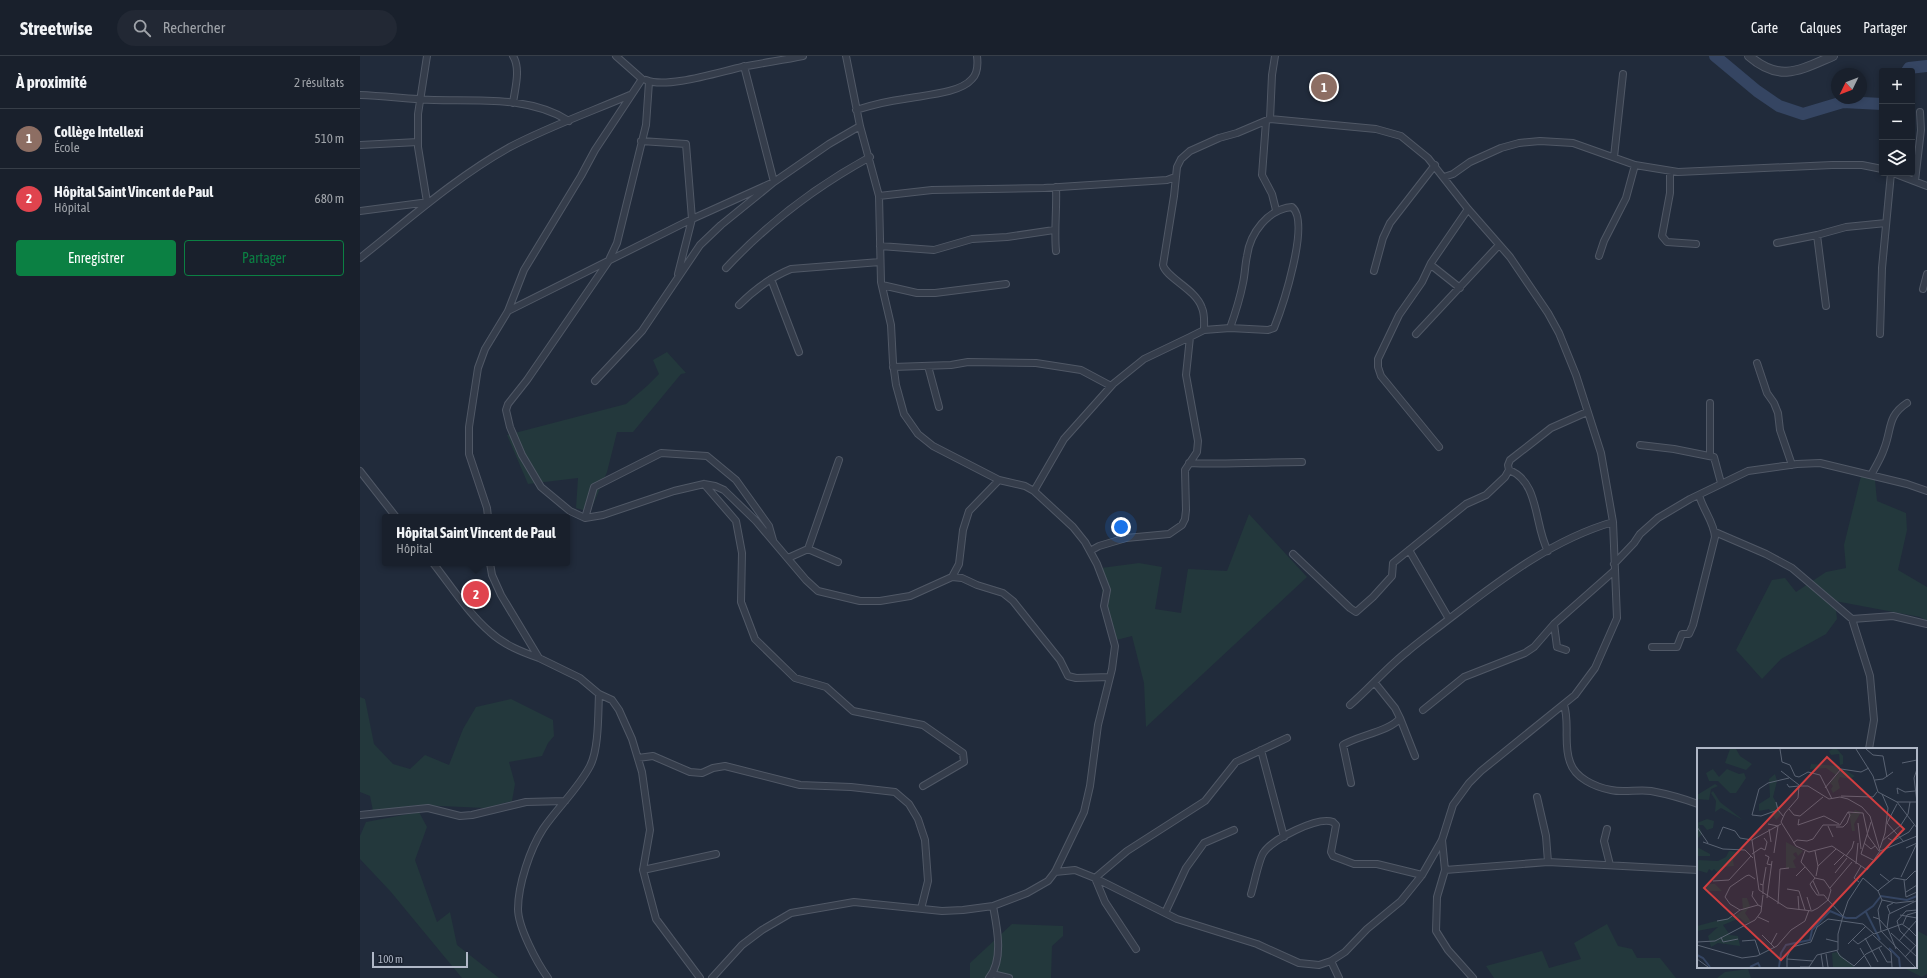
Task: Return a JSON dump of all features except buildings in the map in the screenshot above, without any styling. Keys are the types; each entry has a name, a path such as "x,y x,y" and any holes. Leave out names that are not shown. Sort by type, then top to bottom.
{"street":[{"path":"427,56 420,99 418,142 429,202"},
{"path":"513,56 516,61 517,70 513,103"},
{"path":"616,56 642,79 649,82 678,82 744,66 803,56"},
{"path":"712,978 742,945 762,930 791,913 854,902 942,911 963,910 993,906 1027,893 1048,881 1055,872 1084,812 1090,786 1098,725 1110,677 1114,646 1104,606 1107,590 1090,551 1077,532 1062,515 1034,491 1025,486 999,480 947,454 918,434 904,414 899,401 893,367 891,324 882,285 880,262 879,196 870,157 856,110 846,56"},
{"path":"856,110 887,102 950,90 962,86 972,79 977,70 977,56"},
{"path":"1275,56 1262,175 1272,194 1276,210"},
{"path":"1749,56 1768,69 1781,72 1796,71 1833,56"},
{"path":"744,66 774,182"},
{"path":"1614,157 1623,74"},
{"path":"487,514 469,454 469,427 478,368 485,349 508,311 524,270 595,150 642,79"},
{"path":"649,82 649,104 617,243 608,262 531,374 508,404 506,410 510,427 522,455 541,487 570,511 585,518 603,515 674,491 704,484 714,486 724,490 756,521 774,544 806,580 818,591 860,600 896,600 910,596 952,577 962,578 977,585 1003,593 1013,601 1060,660 1068,676 1076,678 1110,677"},
{"path":"360,95 513,103 540,107 569,121"},
{"path":"360,258 429,202 499,154 522,141 630,95"},
{"path":"1915,181 1921,137 1920,112"},
{"path":"1055,872 1075,870 1096,878 1165,913 1204,928 1257,944 1299,963 1319,965 1331,961 1345,952 1367,929 1401,901 1422,875 1442,840 1453,805 1469,783 1498,757 1564,705 1581,688 1595,668 1614,628 1618,614 1614,571 1613,522 1601,453 1559,333 1548,313 1510,257 1468,209 1435,165 1421,150 1407,140 1401,136 1386,131 1268,120 1190,151 1181,159 1176,167 1174,196 1163,265 1168,273 1190,290 1203,308 1204,330"},
{"path":"595,381 642,331 700,245 721,225 774,182 829,144 860,126"},
{"path":"641,141 686,144 692,219 677,280"},
{"path":"1444,176 1453,174 1465,164 1486,154 1519,143 1540,141 1573,143 1635,166 1670,172 1832,165 1862,165 1879,168"},
{"path":"360,145 418,142"},
{"path":"726,268 765,228 830,182 870,157"},
{"path":"1374,270 1383,238 1390,223 1435,165"},
{"path":"1599,256 1604,241 1626,198 1635,166"},
{"path":"1670,172 1670,193 1662,236 1667,242 1696,244"},
{"path":"1880,334 1882,268 1892,176"},
{"path":"1901,176 1927,186"},
{"path":"879,196 932,190 988,190 1056,187 1168,180 1175,177"},
{"path":"508,311 692,219 774,182"},
{"path":"1056,187 1056,218 1054,230 1056,251"},
{"path":"360,211 429,202"},
{"path":"1034,491 1064,439 1111,386 1144,359 1204,330 1230,328 1271,330 1274,328 1280,314 1293,268 1297,219 1296,212 1292,207 1276,210 1265,219 1250,245 1243,283 1230,328"},
{"path":"1439,447 1382,376 1378,368 1378,359 1399,315 1468,209"},
{"path":"1777,243 1817,235 1846,227 1886,223"},
{"path":"880,246 934,250 979,238 1007,237 1054,230"},
{"path":"1817,235 1826,306"},
{"path":"1416,334 1499,244"},
{"path":"739,305 771,278 791,269 880,262"},
{"path":"1431,265 1460,288"},
{"path":"1923,289 1927,274"},
{"path":"771,278 799,352"},
{"path":"882,285 917,293 935,293 1006,284"},
{"path":"1090,551 1099,546 1126,538 1169,534 1182,526 1186,510 1184,474 1189,463 1197,452 1198,441 1186,375 1190,337"},
{"path":"893,367 928,366 968,362 1036,363 1081,370 1111,386"},
{"path":"1758,363 1767,393 1774,403 1778,413 1780,430 1792,465"},
{"path":"928,366 939,407"},
{"path":"1710,403 1710,456"},
{"path":"1872,475 1884,449 1892,418 1898,409 1908,403"},
{"path":"1293,554 1356,612 1385,585 1392,576 1393,563 1466,504 1486,495 1506,477 1509,470 1508,467 1510,460 1551,428 1587,412"},
{"path":"1640,445 1655,445 1714,457 1721,482"},
{"path":"585,518 594,487 647,460 661,453 707,456 736,480 769,526 774,544"},
{"path":"788,558 808,549 839,460"},
{"path":"1189,463 1224,465 1249,462 1302,462"},
{"path":"1614,564 1634,543 1640,534 1658,518 1721,482 1748,471 1792,465 1830,464 1907,484 1927,492"},
{"path":"1509,470 1522,478 1529,490 1538,515 1541,538 1548,551"},
{"path":"360,471 394,514"},
{"path":"952,577 959,564 963,530 969,511 999,480"},
{"path":"704,484 736,521 742,552 741,602 755,639 794,678 826,687 853,711 923,725 963,753 964,762 923,786"},
{"path":"1652,647 1676,647 1682,634 1690,632 1712,555 1715,532 1703,508 1700,495"},
{"path":"1350,705 1375,683 1407,651 1479,595 1520,567 1579,534 1613,522"},
{"path":"1715,532 1766,554 1792,568 1852,619 1870,676 1874,720 1869,748"},
{"path":"808,549 838,562"},
{"path":"1410,550 1449,619"},
{"path":"435,566 490,633 516,648 580,678 599,694 612,700 617,705 632,739 642,772 650,830 643,870 656,919 700,978"},
{"path":"490,566 492,575 501,596 539,658"},
{"path":"1423,710 1464,677 1526,653 1534,647 1554,624 1614,571"},
{"path":"1852,619 1893,616 1927,624"},
{"path":"1554,624 1557,647 1566,650"},
{"path":"1375,683 1395,708 1415,756"},
{"path":"548,978 542,969 521,925 518,910 520,892 530,856 543,829 591,765 596,749 599,694"},
{"path":"1564,705 1567,715 1567,743 1569,761 1573,770 1579,777 1594,785 1611,790 1648,791 1670,794 1697,804"},
{"path":"1351,784 1343,745 1372,734 1396,722 1400,718"},
{"path":"1096,878 1127,851 1205,801 1236,762 1287,738"},
{"path":"1261,750 1284,837"},
{"path":"638,758 653,756 690,772 702,773 713,768 724,766 800,784 851,787 895,792 909,804 918,819 925,840 928,881 922,909"},
{"path":"1537,797 1546,836 1548,862"},
{"path":"360,815 428,808 460,816 472,815 526,802 565,801"},
{"path":"1251,894 1263,852 1284,837 1318,821 1331,821 1335,824 1336,828 1331,852 1333,856 1354,864 1377,864 1422,875"},
{"path":"1607,829 1604,841 1610,865"},
{"path":"1165,913 1186,868 1204,843 1234,830"},
{"path":"1442,840 1445,870 1437,897 1436,931 1448,950 1473,978"},
{"path":"643,870 716,854"},
{"path":"1445,870 1548,862 1697,870"},
{"path":"1096,878 1105,902 1136,949"},
{"path":"993,906 998,936 996,963 991,976 1008,978"},
{"path":"1331,961 1339,978"}],"green space":[{"path":"667,352 686,373 681,374 633,432 617,432 607,472 590,512 576,508 578,478 528,484 507,435 626,404 659,374 653,360"},
{"path":"1861,476 1875,480 1877,501 1906,513 1907,530 1898,570 1927,587 1927,621 1920,617 1835,601 1837,619 1826,634 1781,659 1762,679 1736,650 1772,580 1785,578 1796,592 1826,572 1846,568 1844,545"},
{"path":"1249,514 1307,577 1146,727 1144,683 1132,636 1112,641 1103,606 1101,568 1139,563 1162,567 1155,609 1181,613 1188,569 1227,571"},
{"path":"360,697 365,699 374,744 393,764 410,769 425,755 449,765 463,729 476,707 511,699 553,720 554,736 548,743 542,756 509,762 515,784 512,801 485,808 418,805 373,811 370,796 360,792"},
{"path":"419,812 427,827 415,860 437,922 450,912 457,945 499,978 462,978 391,892 360,859 360,836 366,822"},
{"path":"1012,924 1063,926 1063,936 1052,946 1051,978 970,978 970,963"},
{"path":"1607,924 1618,946 1632,949 1637,958 1660,958 1676,978 1494,978 1486,966 1542,951 1549,968 1581,959 1574,943"},
{"path":"1917,931 1927,936 1927,974 1922,977 1904,968 1917,968"},
{"path":"1748,969 1751,978 1717,978 1725,972"}],"waterway":[{"path":"1715,56 1757,91 1779,106 1803,114 1843,102 1879,104"},
{"path":"1909,68 1927,66"}],"place":[{"name":"Collège Intellexi","path":"1324,87"},
{"name":"Hôpital Saint Vincent de Paul","path":"476,594"}]}
